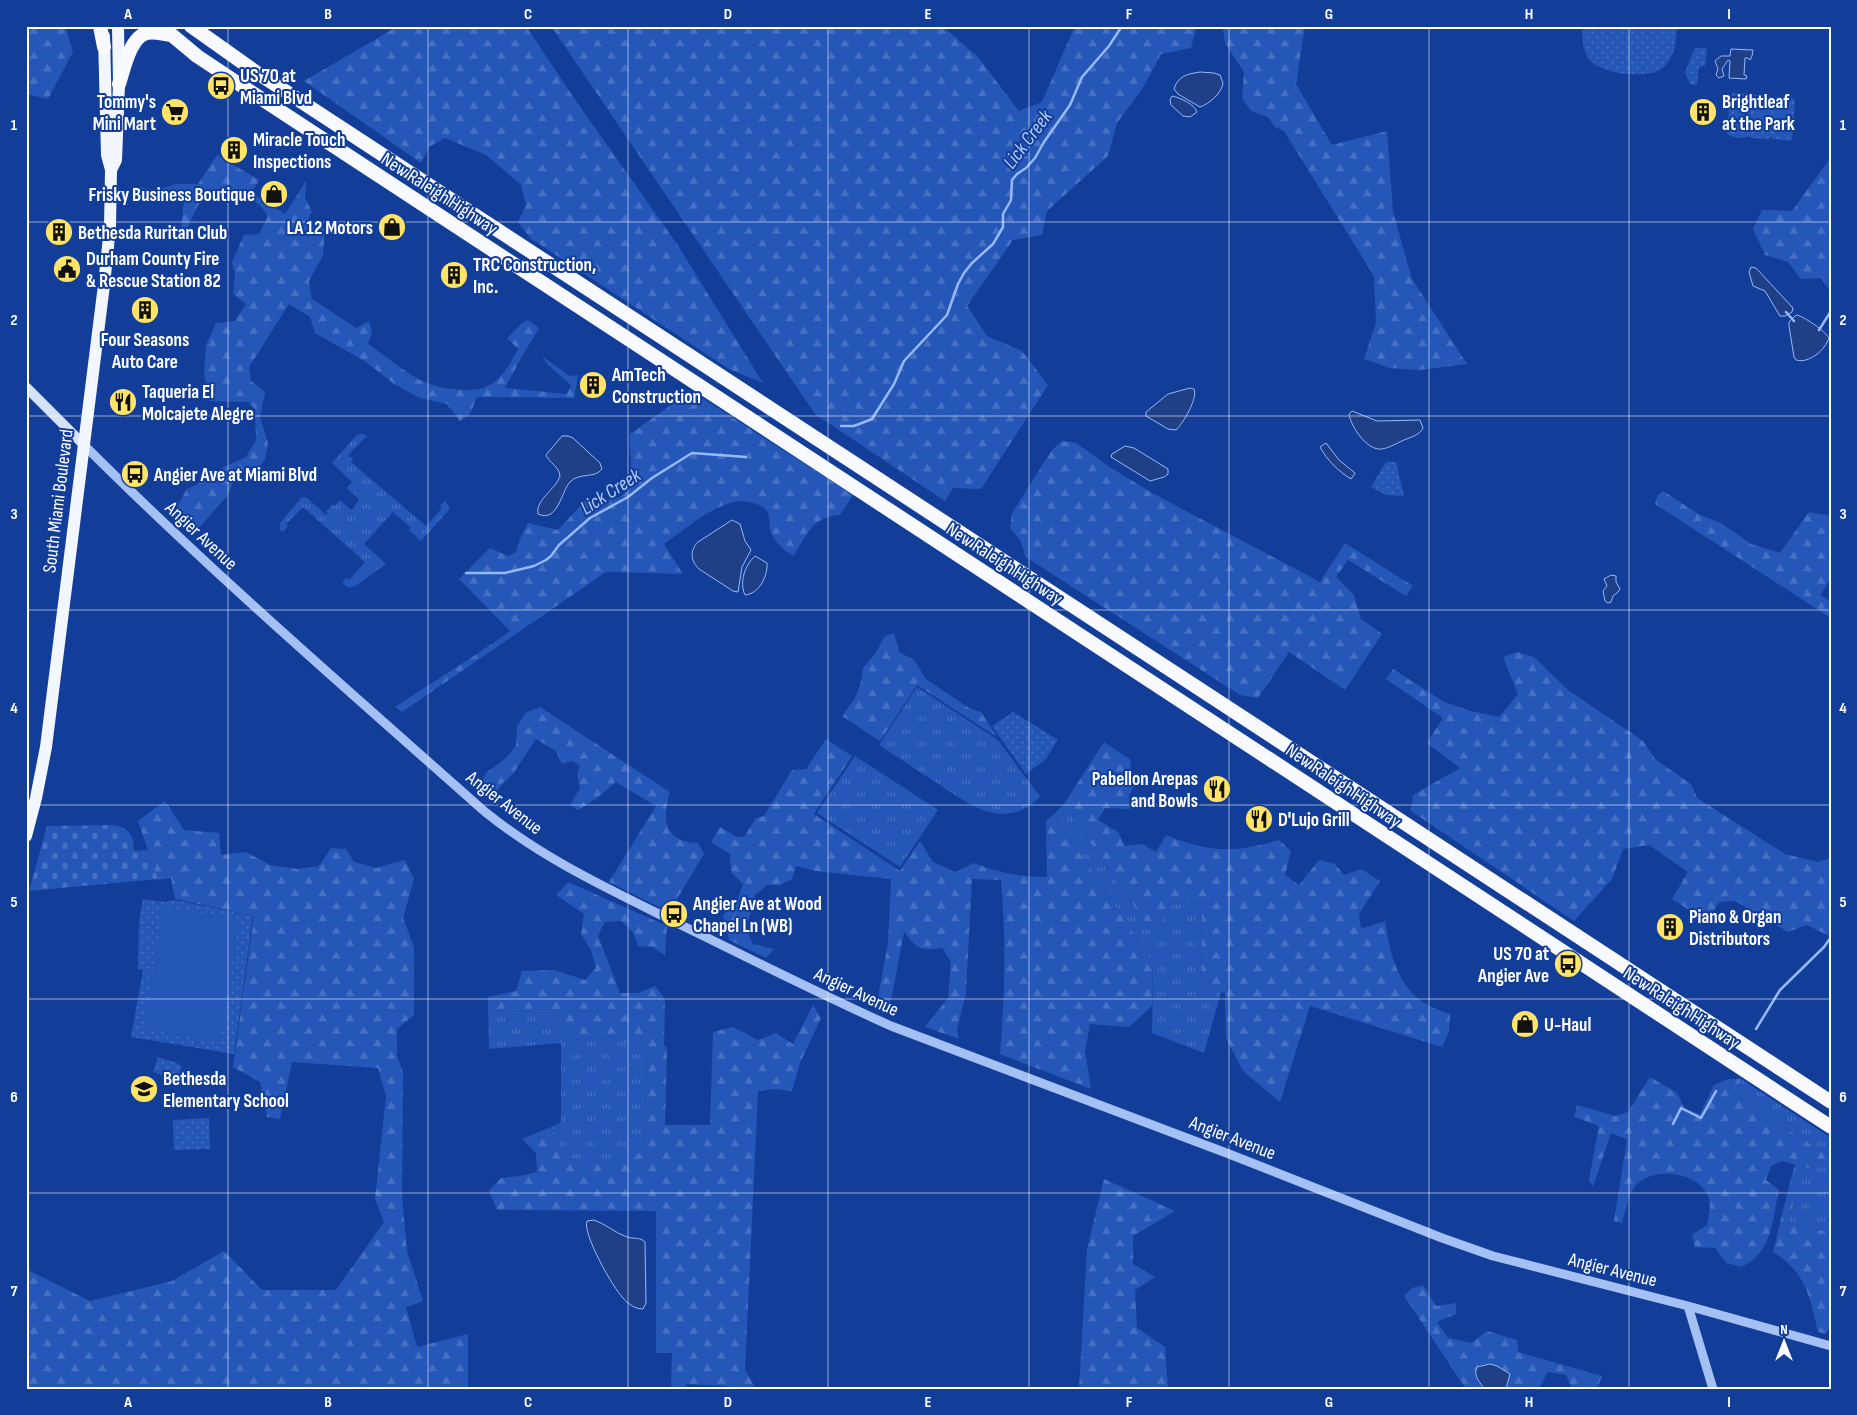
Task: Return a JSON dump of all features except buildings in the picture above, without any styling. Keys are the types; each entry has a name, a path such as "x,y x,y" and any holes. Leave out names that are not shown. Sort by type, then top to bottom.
{"highway":[{"path":"100,26 104,47"},
{"name":"New Raleigh Highway","path":"192,26 253,70 1831,1102"},
{"path":"119,84 130,51 136,40 148,33 166,31"},
{"name":"New Raleigh Highway","path":"166,31 242,86 1831,1126"},
{"path":"242,86 253,70"},
{"path":"418,201 428,184"},
{"path":"1232,733 1242,732 1301,768 1308,769 1314,765"},
{"path":"1304,781 1318,778 1359,803 1376,806"}],"main road":[{"name":"South Miami Boulevard","path":"26,836 36,798 47,737 110,227 111,170 107,155 105,26"},
{"name":"South Miami Boulevard","path":"111,170 116,160 119,84 118,26"},
{"name":"Angier Avenue","path":"26,387 83,444"}],"street":[{"name":"Angier Avenue","path":"83,444 141,502 221,576 484,811 521,840 574,872 837,1002 934,1044 1028,1077 1442,1238 1493,1256 1688,1306 1831,1346"},
{"path":"1688,1306 1713,1389"}],"green space":[{"path":"26,26 65,26 73,52 48,99 26,94"},
{"path":"398,26 526,26 576,101 677,244 763,383 729,369 530,238 518,222 526,205 521,185 486,155 445,138 429,147 421,163 304,81"},
{"path":"551,26 942,26 978,57 1019,111 1042,102 1075,26 1305,26 1296,84 1332,145 1387,131 1393,212 1412,279 1467,364 1419,370 1390,368 1364,359 1376,323 1374,276 1284,131 1275,127 1268,117 1251,111 1242,98 1244,72 1225,43 1223,29 1196,28 1191,48 1161,54 1143,88 1117,123 1108,156 1047,211 1042,235 1013,240 967,306 987,336 1022,351 1048,385 981,489 953,488 945,501 815,414"},
{"path":"1583,26 1677,26 1675,47 1669,61 1659,70 1640,74 1618,73 1598,66 1586,54 1583,46"},
{"path":"1695,48 1707,48 1705,66 1699,67 1697,85 1690,84 1685,72"},
{"path":"1733,93 1750,94 1752,97 1755,95 1772,96 1774,99 1776,96 1793,98 1795,100 1792,139 1790,141 1773,139 1771,137 1768,139 1752,138 1749,136 1738,138 1727,134 1730,96"},
{"path":"1735,101 1748,102 1745,130 1732,129"},
{"path":"1756,103 1769,104 1767,132 1754,131"},
{"path":"1778,105 1791,106 1788,134 1775,133"},
{"path":"217,155 259,180 251,193 285,214 306,181 305,198 312,212 308,219 325,229 323,255 309,281 312,299 356,328 369,321 372,333 368,344 402,369 422,381 435,386 461,390 483,388 495,382 508,366 518,349 507,338 528,320 539,328 505,388 567,394 571,385 547,364 542,356 569,376 578,375 574,398 477,397 470,414 460,421 447,404 420,398 394,384 366,362 315,333 310,317 289,304 249,367 251,381 265,392 260,417 268,443 265,459 254,474 244,472 234,480 228,495 196,531 184,521 178,506 186,490 224,467 246,457 256,440 255,409 248,402 209,401 204,373 206,345 216,323 235,321 246,304 233,294 235,275 232,262 244,235 259,234 268,216 259,205 246,196 230,191 214,191 202,199 185,234 181,234 184,197 169,196 159,200 133,197 134,186 156,190 177,184 198,184"},
{"path":"1831,157 1831,292 1821,278 1801,279 1788,262 1765,255 1753,229 1762,210 1792,211"},
{"path":"691,391 853,495 840,515 823,519 811,528 794,556 776,541 771,532 768,514 762,507 745,501 720,507 708,513 664,544 683,574 606,572 402,712 395,707 510,631 459,579 490,548 508,556 516,552 528,523 558,530 585,501 608,500 620,497 626,492 631,477 630,434"},
{"path":"361,433 367,436 348,455 353,459 351,462 426,526 442,508 440,506 445,501 449,506 449,510 421,541 409,530 411,528 393,512 364,544 386,564 355,586 349,588 342,583 346,578 348,580 351,578 365,562 303,507 286,524 288,526 283,532 280,530 280,523 302,497 306,497 326,515 328,513 326,512 332,505 335,506 340,500 350,509 353,509 359,499 347,488 352,482 332,463 356,436"},
{"path":"1062,441 1076,443 1108,466 1152,493 1320,582 1345,543 1413,586 1406,596 1348,560 1336,577 1354,595 1361,619 1382,634 1345,690 1289,652 1258,698 1240,695 1026,557 1020,540 1010,528 1012,513 1052,450"},
{"path":"1386,462 1396,462 1404,496 1386,495 1371,487"},
{"path":"1663,491 1700,515 1721,523 1751,544 1780,553 1809,512 1831,517 1831,578 1820,595 1831,602 1831,618 1655,504 1657,496"},
{"path":"894,633 899,652 914,660 926,679 969,708 981,712 997,737 917,685 880,741 842,716 855,698 861,682 863,668 875,654 885,636"},
{"path":"1517,652 1534,657 1568,690 1643,741 1656,760 1691,784 1697,798 1785,854 1818,862 1831,858 1831,937 1807,925 1788,932 1735,901 1719,902 1707,922 1672,899 1688,872 1649,845 1623,849 1612,879 1574,921 1411,811 1413,795 1460,768 1427,743 1443,718 1386,679 1393,669 1444,702 1471,711 1499,717 1518,694 1503,657"},
{"path":"917,687 998,740 1040,797 1027,807 1013,813 1000,814 987,811 962,799 879,745"},
{"path":"540,707 670,792 666,812 668,828 678,839 698,843 704,854 669,912 609,882 656,806 616,782 597,798 578,810 570,805 580,788 577,774 580,766 572,761 562,764 556,751 536,739 513,774 503,783 492,799 479,788 486,773 507,757 516,745 517,727 525,713"},
{"path":"1013,712 1058,740 1045,760 1026,774 992,726"},
{"path":"826,739 852,756 814,814 900,871 920,841 933,862 955,872 974,863 1010,874 1047,877 1046,821 1054,814 1153,963 1152,1006 1129,1027 1090,1024 1085,1051 1091,1089 1000,1054 1004,967 1001,880 972,879 966,992 957,1030 959,1039 925,1027 948,998 951,962 942,948 920,948 904,932 892,995 886,1012 876,1008 888,943 891,879 815,871 796,866 792,879 780,885 767,885 755,895 746,929 753,944 774,949 766,958 729,940 723,915 736,905 743,884 731,872 730,854 711,842 720,827 737,837 744,837 756,818 764,816 792,770 806,769"},
{"path":"1104,742 1131,760 1130,771 1137,781 1129,795 1130,809 1105,808 1098,820 1118,832 1125,846 1142,844 1156,852 1166,835 1196,845 1222,849 1249,847 1279,840 1291,851 1285,875 1299,885 1319,860 1335,864 1344,875 1361,869 1380,881 1359,914 1361,929 1385,921 1392,957 1402,980 1418,998 1436,1009 1450,1014 1449,1032 1442,1047 1310,1006 1280,1102 1243,1071 1226,1038 1225,993 1201,989 1202,904 1170,902 1154,935 1064,804"},
{"path":"855,756 938,810 900,867 817,813"},
{"path":"165,801 184,830 219,833 221,855 246,852 270,865 297,869 319,866 331,848 346,849 354,862 376,868 405,860 414,879 403,918 414,947 414,1015 397,1029 397,1056 403,1072 402,1196 407,1251 423,1301 406,1307 417,1347 468,1334 468,1389 26,1389 26,1269 90,1301 172,1281 224,1251 262,1290 336,1290 384,1222 375,1199 386,1096 378,1068 292,1062 280,1119 267,1117 260,1082 233,1067 254,916 175,899 171,878 158,880 138,821"},
{"path":"1064,804 1154,935 1170,902 1202,904 1201,988 1221,992 1204,1053 1152,1033 1153,963 1054,814"},
{"path":"112,825 129,832 133,840 134,851 148,850 158,879 29,891 47,826"},
{"path":"568,882 667,926 665,955 652,947 638,946 633,932 621,921 605,922 598,936 620,993 638,993 655,986 665,999 664,1045 667,1048 665,1125 710,1125 713,1032 733,1027 758,1040 776,1033 793,1044 813,1005 821,1018 800,1063 792,1091 776,1089 758,1091 745,1370 756,1389 728,1389 727,1386 686,1384 685,1389 671,1389 672,1353 656,1353 656,1211 497,1210 489,1190 501,1178 537,1172 536,1153 522,1139 551,1127 566,1159 606,1162 644,1152 647,1048 609,1037 566,1040 556,1013 488,1010 488,997 516,991 522,971 554,970 585,980 596,968 591,950 581,934 584,914 556,895"},
{"path":"143,899 163,902 174,900 253,916 234,1054 131,1037 143,970 138,969 139,921"},
{"path":"163,907 239,919 220,1041 144,1029"},
{"path":"488,1010 556,1013 566,1040 609,1037 647,1048 644,1152 606,1162 565,1159 551,1127 561,1122 561,1043 489,1049"},
{"path":"158,1057 177,1063 182,1067 178,1077 172,1078 153,1072"},
{"path":"1650,1077 1677,1093 1684,1108 1700,1114 1714,1085 1728,1079 1741,1079 1737,1097 1831,1157 1821,1167 1808,1168 1782,1161 1771,1166 1766,1180 1779,1190 1772,1226 1766,1244 1761,1251 1754,1259 1742,1267 1726,1263 1715,1248 1695,1247 1692,1235 1707,1225 1710,1209 1709,1201 1707,1194 1701,1186 1693,1180 1682,1176 1660,1174 1640,1182 1631,1193 1622,1223 1614,1221 1627,1139 1611,1133 1593,1187 1589,1180 1599,1126 1574,1117 1577,1105 1615,1116 1628,1112"},
{"path":"1741,1079 1831,1138 1831,1157 1737,1097"},
{"path":"209,1118 210,1149 174,1150 173,1120"},
{"path":"1831,1158 1831,1232 1789,1225 1797,1185 1790,1182 1795,1164 1808,1168"},
{"path":"1104,1179 1175,1211 1133,1236 1133,1264 1155,1277 1135,1290 1137,1328 1165,1347 1168,1389 1079,1389 1087,1249"},
{"path":"1790,1182 1797,1185 1789,1225 1831,1232 1831,1327 1825,1334 1818,1332 1809,1297 1800,1277 1793,1268 1773,1252"},
{"path":"1423,1285 1436,1306 1456,1303 1456,1314 1437,1322 1448,1338 1471,1343 1487,1331 1517,1340 1518,1352 1602,1376 1597,1389 1572,1389 1566,1375 1548,1372 1539,1389 1506,1389 1510,1374 1478,1381 1485,1389 1466,1389 1404,1296 1412,1288"}],"shaded area":[{"path":"1731,49 1753,50 1750,60 1745,58 1744,75 1747,76 1746,79 1729,78 1730,61 1728,60 1722,69 1724,76 1719,78 1716,75 1718,69 1715,61 1721,56 1730,56"},
{"path":"1200,72 1220,75 1223,83 1215,98 1200,107 1178,94 1174,89 1178,81 1184,76"},
{"path":"1172,96 1187,102 1197,112 1190,117 1183,116 1171,105 1170,100"},
{"path":"1751,267 1756,268 1793,308 1792,312 1785,316 1780,316 1765,291 1753,286 1749,272"},
{"path":"1796,315 1804,318 1824,332 1829,338 1816,355 1801,361 1796,360 1794,357 1789,326 1789,322"},
{"path":"1190,388 1194,389 1195,393 1192,405 1176,430 1168,429 1146,416 1146,412 1168,394"},
{"path":"1352,411 1377,421 1420,420 1423,428 1418,434 1390,447 1376,449 1365,442 1356,431 1349,414"},
{"path":"562,436 573,438 600,463 602,469 595,474 578,477 570,482 555,510 545,516 538,514 538,509 560,476 558,470 546,455"},
{"path":"1326,443 1339,460 1355,473 1351,479 1337,469 1326,456 1320,447"},
{"path":"1125,446 1134,448 1168,469 1168,474 1150,481 1111,457 1112,454"},
{"path":"732,520 740,524 745,541 751,550 742,567 738,592 733,591 699,569 694,563 692,556 693,549 698,542"},
{"path":"755,556 767,563 766,573 762,584 750,594 745,595 743,590 744,574 748,564"},
{"path":"1611,575 1616,576 1616,582 1620,589 1613,596 1611,602 1608,603 1605,601 1603,591 1607,586 1604,579"},
{"path":"594,1220 629,1238 641,1239 645,1242 646,1303 643,1309 634,1307 625,1300 606,1272 589,1237 587,1221"},
{"path":"1490,1364 1510,1374 1506,1389 1485,1389 1479,1382 1476,1376 1477,1367"}],"waterway":[{"name":"Lick Creek","path":"841,426 854,426 872,419 894,384 904,361 947,315 964,273 993,244 1003,227 1003,214 1011,200 1012,180 1035,158 1070,105 1082,77 1109,46 1122,26"},
{"path":"1819,330 1831,311"},
{"path":"1786,312 1794,321"},
{"name":"Lick Creek","path":"466,573 505,573 534,566 546,560 559,545 590,518 628,497 652,478 692,453 746,457"},
{"path":"1756,1029 1780,990 1824,947 1831,937"},
{"path":"1673,1124 1681,1108 1701,1118 1716,1091"}],"place":[{"name":"US 70 at Miami Blvd","path":"221,86"},
{"name":"Tommy's Mini Mart","path":"175,112"},
{"name":"Brightleaf at the Park","path":"1703,112"},
{"name":"Miracle Touch Inspections","path":"234,150"},
{"name":"Frisky Business Boutique","path":"274,194"},
{"name":"LA 12 Motors","path":"392,227"},
{"name":"Bethesda Ruritan Club","path":"59,232"},
{"name":"Durham County Fire & Rescue Station 82","path":"67,269"},
{"name":"TRC Construction, Inc.","path":"454,275"},
{"name":"Four Seasons Auto Care","path":"145,310"},
{"name":"AmTech Construction","path":"593,385"},
{"name":"Taqueria El Molcajete Alegre","path":"123,402"},
{"name":"Angier Ave at Miami Blvd","path":"135,474"},
{"name":"Pabellon Arepas and Bowls","path":"1217,789"},
{"name":"D'Lujo Grill","path":"1259,819"},
{"name":"Angier Ave at Wood Chapel Ln (WB)","path":"674,914"},
{"name":"Piano & Organ Distributors","path":"1670,927"},
{"name":"US 70 at Angier Ave","path":"1568,964"},
{"name":"U-Haul","path":"1525,1024"},
{"name":"Bethesda Elementary School","path":"144,1089"}]}
